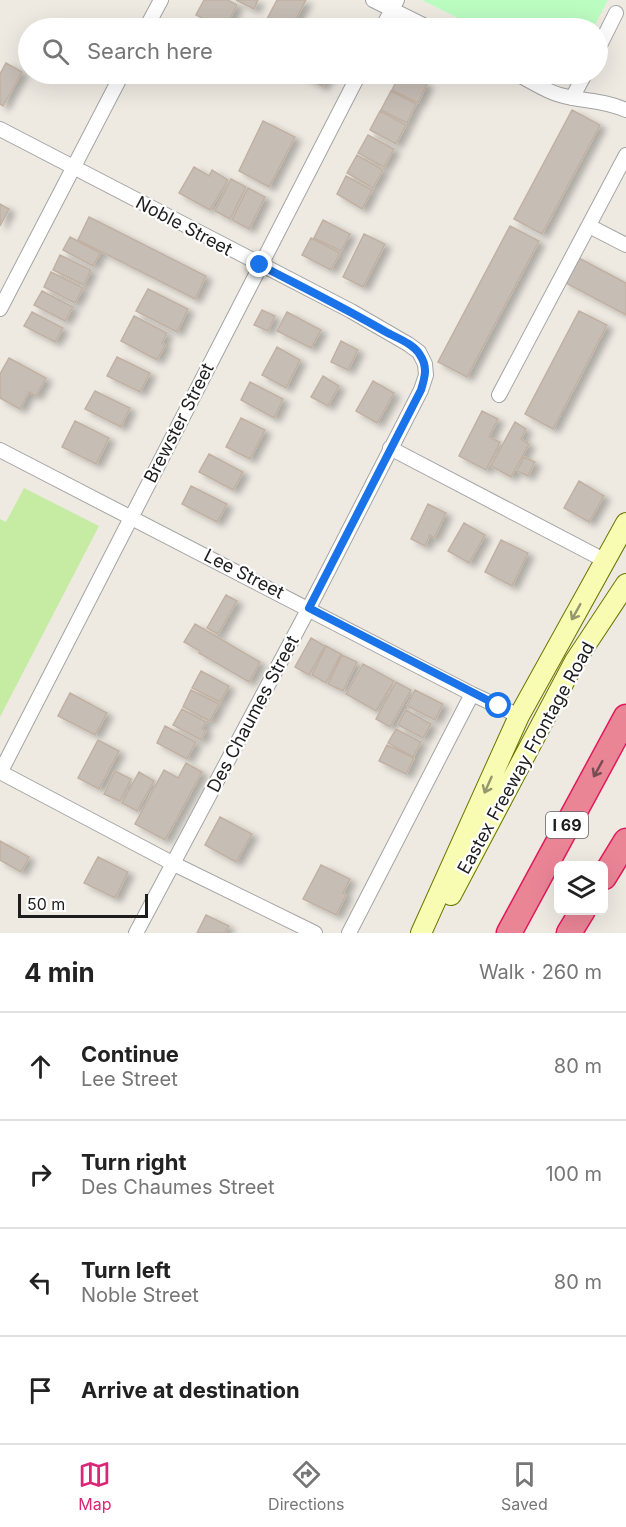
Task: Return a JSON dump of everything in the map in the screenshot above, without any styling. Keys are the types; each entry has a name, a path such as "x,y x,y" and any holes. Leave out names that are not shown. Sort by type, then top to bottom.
{"highway":[{"name":"I 69","path":"509,933 626,717"},
{"path":"608,869 626,841"},
{"path":"569,933 580,915"}],"main road":[{"path":"421,933 519,716 626,523"},
{"name":"Eastex Freeway Frontage Road","path":"429,933 471,859 575,661 626,584"}],"street":[{"path":"151,18 161,0"},
{"path":"373,0 394,5 414,18"},
{"path":"608,28 616,13"},
{"path":"0,309 117,84"},
{"name":"Brewster Street","path":"0,773 354,84"},
{"path":"537,84 557,94 596,100 626,110"},
{"path":"572,98 580,84"},
{"name":"Noble Street","path":"0,129 351,311 408,344 419,352 425,364"},
{"path":"500,395 626,155"},
{"path":"589,226 626,245"},
{"name":"Des Chaumes Street","path":"136,933 309,608 421,390 426,375 425,364"},
{"path":"390,448 604,560"},
{"name":"Lee Street","path":"0,450 472,694 519,716"},
{"path":"349,933 472,694"},
{"path":"0,773 174,864 315,933"}],"green space":[{"path":"422,0 608,0 598,18 458,18"},
{"path":"24,488 99,526 0,717 0,519 6,522"}],"building":[{"path":"204,0 228,0 237,5 230,18 202,18 196,15"},
{"path":"236,0 258,0 254,9"},
{"path":"277,0 306,0 296,18 268,18"},
{"path":"6,63 18,70 18,79 3,106 0,104 0,74"},
{"path":"395,84 427,84 418,103 392,90"},
{"path":"391,91 416,104 407,123 381,110"},
{"path":"572,110 600,125 542,234 514,219"},
{"path":"380,111 406,125 396,144 370,130"},
{"path":"263,121 295,137 269,187 239,171"},
{"path":"368,135 394,149 384,167 358,153"},
{"path":"357,155 383,170 373,188 347,173"},
{"path":"194,167 209,176 212,170 228,180 210,210 179,193"},
{"path":"346,176 372,190 362,209 337,194"},
{"path":"231,179 246,187 230,219 215,211"},
{"path":"248,188 265,197 249,229 232,220"},
{"path":"0,204 9,209 0,226"},
{"path":"89,217 206,276 195,299 78,240"},
{"path":"323,220 350,234 341,251 314,238"},
{"path":"510,226 539,241 467,377 438,362"},
{"path":"364,234 385,244 363,287 343,277"},
{"path":"70,237 100,253 93,266 63,250"},
{"path":"311,238 340,253 331,270 302,255"},
{"path":"60,255 91,270 84,285 53,270"},
{"path":"577,257 626,283 626,315 564,282"},
{"path":"51,272 83,288 75,303 44,287"},
{"path":"148,289 188,309 177,332 136,311"},
{"path":"42,291 73,307 65,321 34,305"},
{"path":"262,310 275,316 268,331 254,325"},
{"path":"579,311 607,325 553,429 525,414"},
{"path":"32,312 63,328 55,342 24,326"},
{"path":"287,312 321,330 311,348 277,331"},
{"path":"134,316 167,333 162,343 165,345 157,360 121,341"},
{"path":"341,341 358,350 348,370 331,362"},
{"path":"277,347 300,360 286,388 262,375"},
{"path":"117,357 150,373 140,392 107,376"},
{"path":"9,358 46,378 36,396 29,392 20,409 0,398 0,374"},
{"path":"323,376 339,386 328,406 311,397"},
{"path":"373,381 394,393 377,423 356,411"},
{"path":"250,382 283,399 274,418 241,400"},
{"path":"95,391 130,408 121,427 85,409"},
{"path":"482,411 498,419 489,437 500,442 486,470 459,456"},
{"path":"241,418 265,430 250,459 226,447"},
{"path":"75,421 109,438 96,464 62,447"},
{"path":"515,422 526,429 521,439 529,444 511,477 491,466"},
{"path":"209,454 243,472 233,490 199,472"},
{"path":"524,457 535,462 528,476 517,471"},
{"path":"579,481 604,496 589,522 564,508"},
{"path":"191,486 227,504 217,522 182,504"},
{"path":"428,504 446,513 434,538 430,535 425,546 411,539"},
{"path":"464,523 485,535 469,563 448,551"},
{"path":"501,540 528,553 512,586 485,572"},
{"path":"226,595 237,601 218,634 207,628"},
{"path":"195,624 260,662 249,682 184,642"},
{"path":"311,638 325,646 309,675 295,667"},
{"path":"326,646 341,654 326,683 312,675"},
{"path":"342,655 357,662 343,691 328,684"},
{"path":"363,664 394,681 376,711 346,694"},
{"path":"201,671 229,686 220,702 192,688"},
{"path":"396,682 411,690 390,727 376,719"},
{"path":"191,690 219,704 210,721 183,707"},
{"path":"415,690 443,704 435,720 407,706"},
{"path":"70,693 107,713 95,735 58,716"},
{"path":"182,709 206,722 202,729 206,731 201,740 173,725"},
{"path":"406,710 431,724 423,738 398,725"},
{"path":"165,726 196,742 187,759 157,743"},
{"path":"396,729 421,742 413,757 388,743"},
{"path":"98,740 119,751 99,789 78,778"},
{"path":"387,745 414,758 406,774 379,761"},
{"path":"186,763 202,772 165,840 135,824 164,770 178,778"},
{"path":"115,771 131,779 120,801 104,794"},
{"path":"139,772 154,781 137,811 122,803"},
{"path":"220,817 252,834 236,862 205,845"},
{"path":"0,841 29,857 21,872 0,860"},
{"path":"98,857 128,872 115,898 84,883"},
{"path":"321,865 350,879 343,893 346,895 336,915 303,899"},
{"path":"206,915 229,926 225,933 197,933"}],"route":[{"path":"260,265 351,311 408,344 419,352 425,364 426,375 421,390 309,608 499,706"}]}
